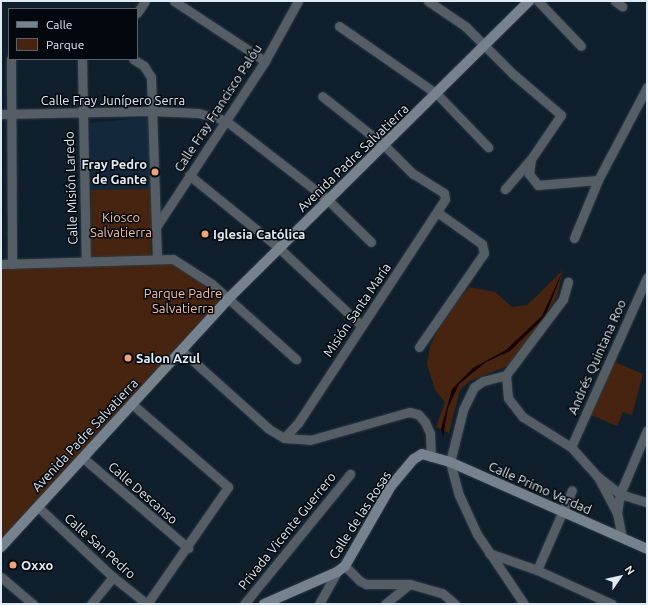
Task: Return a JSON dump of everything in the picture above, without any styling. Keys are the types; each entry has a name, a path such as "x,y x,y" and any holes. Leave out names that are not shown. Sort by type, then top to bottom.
{"main road":[{"name":"Avenida Padre Salvatierra","path":"1,547 228,299 385,146 529,1"},
{"name":"Calle Primo Verdad","path":"426,456 450,462 647,549"},
{"name":"Calle de las Rosas","path":"341,569 391,486 414,459 426,456"},
{"path":"264,604 341,569"}],"street":[{"path":"138,12 145,1"},
{"path":"174,1 265,61"},
{"name":"Calle Fray Francisco Palóu","path":"156,227 265,61 298,1"},
{"path":"428,1 465,26 485,44 512,74 561,115 531,159 505,189"},
{"path":"538,1 581,46"},
{"path":"339,26 437,94 488,147"},
{"path":"11,60 6,114 12,264"},
{"name":"Calle Misión Laredo","path":"82,60 86,261"},
{"path":"135,60 144,66 151,77 157,259"},
{"path":"574,238 598,180 647,87"},
{"path":"322,96 385,146"},
{"name":"Calle Fray Junípero Serra","path":"6,114 151,111 198,113 225,120"},
{"path":"225,120 328,200 371,242"},
{"name":"Misión Santa María","path":"284,438 298,424 361,325 445,199 444,192 413,174 385,146"},
{"path":"531,159 529,174 538,185 598,180"},
{"path":"189,176 279,248 361,325"},
{"path":"419,347 484,253 482,244 437,212"},
{"path":"1,264 173,259 212,284 296,359"},
{"name":"Andrés Quintana Roo","path":"571,447 647,277"},
{"path":"568,282 563,299 506,375 506,390 512,404 523,417 571,447 597,476 620,494 647,502"},
{"path":"181,350 269,429 284,438 310,440 409,412 418,414 425,422 430,432 426,456"},
{"path":"506,375 483,381 474,388 463,410 450,462 459,496 488,553 524,604"},
{"path":"132,404 226,484 228,490 147,604"},
{"path":"617,513 620,494 647,430"},
{"name":"Calle Descanso","path":"82,457 188,548"},
{"name":"Privada Vicente Guerrero","path":"244,604 350,474"},
{"path":"597,476 617,513 622,538"},
{"path":"537,570 561,510 572,490"},
{"name":"Calle San Pedro","path":"37,506 113,577 147,604"},
{"path":"488,553 537,570 612,604"},
{"path":"319,604 341,569 366,584 410,584 442,593 454,604"},
{"path":"1,577 32,604"},
{"path":"91,604 113,577"},
{"path":"385,604 410,584"}],"shaded area":[{"path":"148,117 151,189 91,190 90,123"},
{"path":"563,270 545,317 510,351 486,362 459,384 448,408 443,437 441,429 452,389 473,368 506,350 542,316"}],"green space":[{"name":"Kiosco Salvatierra","path":"152,189 151,256 90,258 91,190"},
{"name":"Parque Padre Salvatierra","path":"170,261 225,300 1,540 1,268"},
{"path":"563,270 557,297 515,363 470,381 460,390 449,433 436,427 445,402 435,390 427,364 430,346 441,324 460,298 470,287 495,292 512,307 527,305"},
{"path":"613,361 643,374 632,415 623,412 617,426 591,415"}],"place":[{"name":"Fray Pedro de Gante","path":"155,172"},
{"name":"Iglesia Católica","path":"205,234"},
{"name":"Salon Azul","path":"128,358"},
{"name":"Oxxo","path":"13,565"}]}
